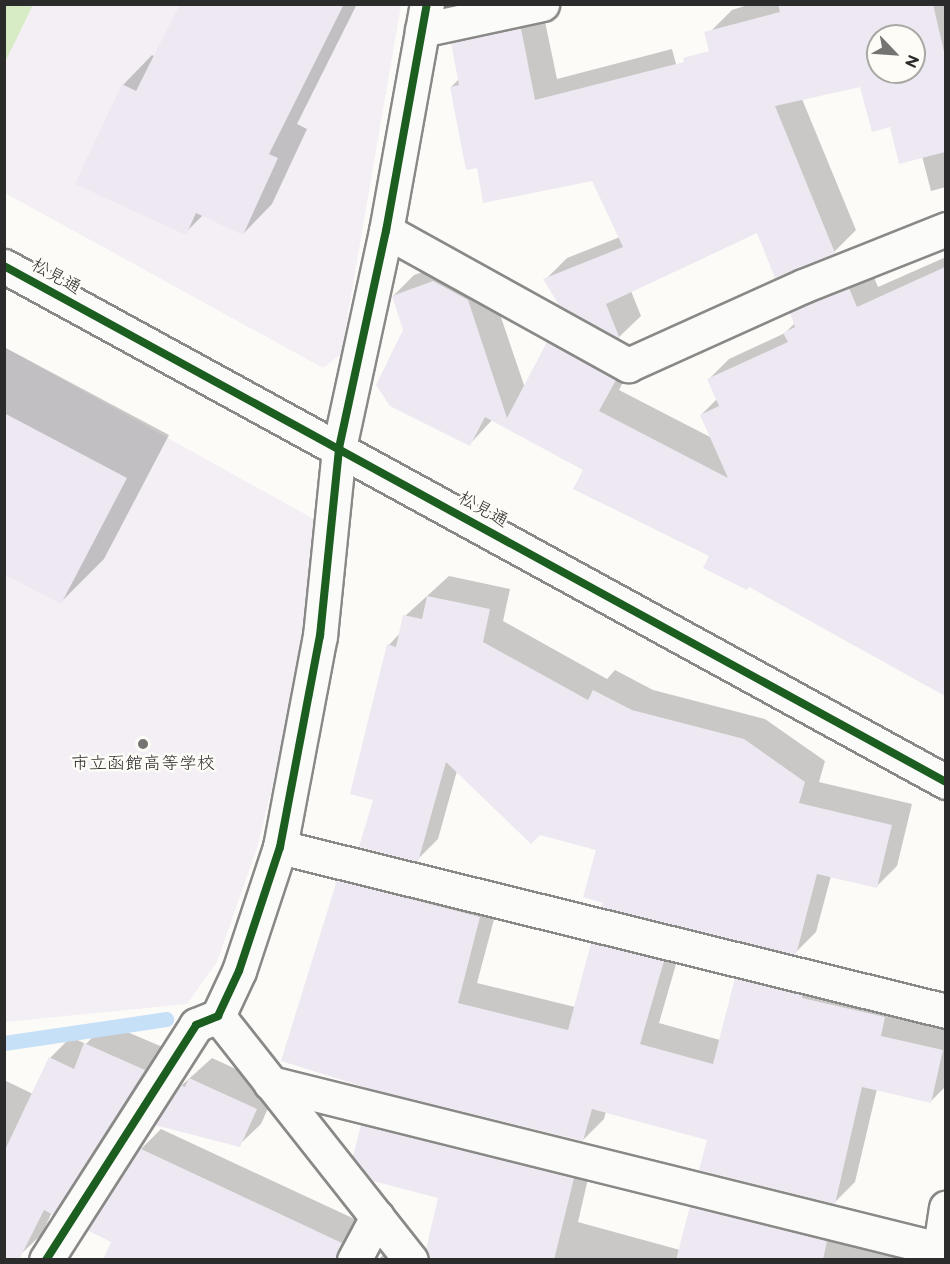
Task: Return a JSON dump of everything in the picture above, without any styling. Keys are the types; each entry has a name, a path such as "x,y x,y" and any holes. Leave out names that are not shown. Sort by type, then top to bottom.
{"street":[{"path":"46,1260 196,1025 218,1016 239,971 280,847 320,636 339,448 386,231 424,17 542,4"},
{"path":"386,231 628,365 803,286 945,229"},
{"name":"松見通","path":"4,266 945,782"},
{"path":"280,847 945,1011"},
{"path":"218,1016 411,1260"},
{"path":"270,1083 939,1254 945,1208"},
{"path":"354,1260 376,1217"}],"shaded area":[{"path":"5,5 401,5 341,354 323,368 5,193"},
{"name":"市立函館高等学校","path":"4,347 321,523 307,643 258,845 217,962 187,1004 5,1022"}],"green space":[{"path":"4,5 33,5 5,62"}],"building":[{"path":"180,4 344,4 269,154 278,158 243,235 196,213 186,235 75,184 122,84 136,91"},
{"path":"778,4 933,4 945,56 945,152 899,164 890,127 872,132 860,87 775,106 835,253 775,278 757,233 606,304 620,339 559,305 543,279 623,247 592,181 483,203 477,168 466,170 450,87 459,85 451,43 521,28 535,100 684,62 683,58 709,51 704,32 780,12"},
{"path":"945,267 945,696 749,587 747,590 703,568 709,556 573,489 583,470 485,417 470,446 390,406 376,385 403,330 392,296 433,281 468,300 507,418 547,342 616,380 599,411 728,478 700,415 719,406 707,379 788,342 783,333 795,327 790,313 849,288 857,307"},
{"path":"4,413 127,478 61,604 4,574"},
{"path":"427,596 490,609 483,642 588,700 593,690 632,710 744,739 805,782 799,803 892,825 877,888 817,874 796,955 601,907 603,903 583,897 596,850 540,835 531,844 446,762 418,862 359,847 373,800 350,794 387,644 396,647 403,615 422,619"},
{"path":"337,880 480,917 458,1003 568,1030 591,943 664,961 640,1044 713,1064 735,978 802,995 802,998 885,1017 881,1036 943,1050 931,1103 862,1087 835,1204 699,1170 707,1140 592,1109 583,1141 371,1089 281,1061"},
{"path":"84,1043 145,1070 53,1215 44,1210 19,1260 4,1260 4,1152 49,1057 74,1069"},
{"path":"189,1078 257,1109 240,1147 155,1125 180,1085 185,1087"},
{"path":"361,1125 574,1178 554,1260 429,1260 426,1249 438,1198 373,1181 353,1156"},
{"path":"139,1148 342,1243 335,1260 103,1260 111,1242 87,1230"},
{"path":"690,1206 827,1241 823,1260 676,1260"}],"waterway":[{"path":"4,1043 166,1019"}],"cycle path":[{"path":"46,1260 196,1025 218,1016 239,971 280,847 320,636 339,448 386,231 427,4"},
{"path":"4,266 946,782"}],"place":[{"name":"市立函館高等学校","path":"143,744"}]}
